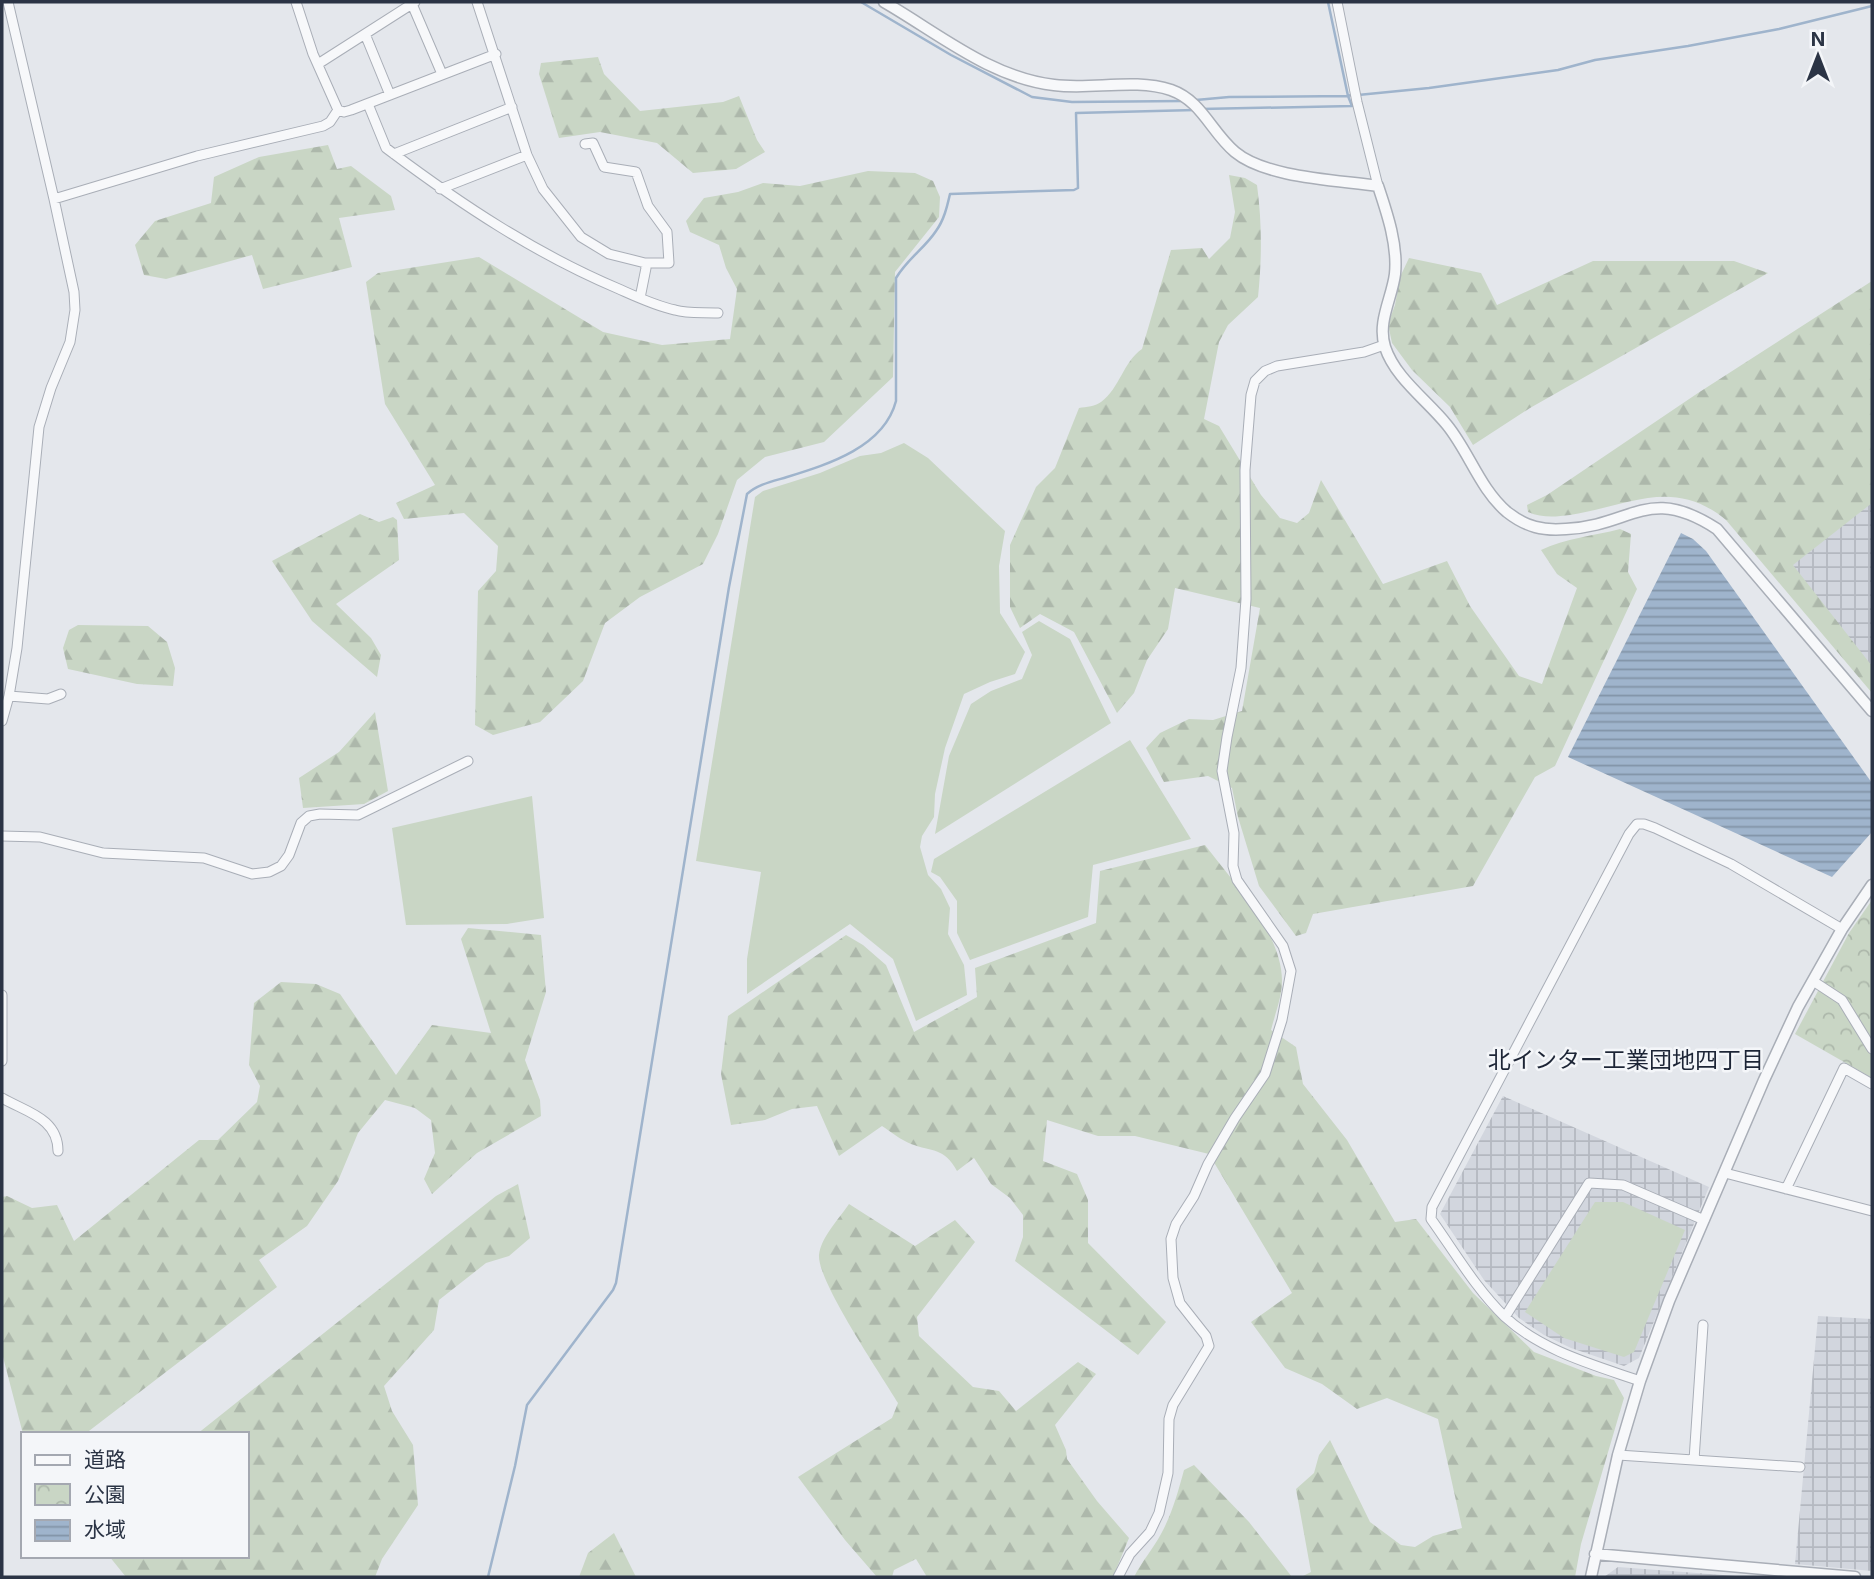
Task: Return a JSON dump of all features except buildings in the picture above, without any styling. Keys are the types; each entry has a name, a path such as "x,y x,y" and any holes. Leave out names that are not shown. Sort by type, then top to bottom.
{"street":[{"path":"2,721 9,696 22,607 33,468 39,427 74,326 74,292 8,2"},
{"path":"296,2 305,34 338,110 344,112 496,54"},
{"path":"477,2 527,155 543,188 581,237 609,254 645,264 673,262 667,232 648,206 638,174 604,167 593,143 591,141 585,144"},
{"path":"884,2 1003,72 1057,86 1136,86 1170,90 1184,96 1198,107 1235,152 1256,165 1378,186"},
{"path":"1337,2 1357,102 1394,247 1395,273 1382,326 1384,345 1391,362 1448,426 1482,481 1508,512 1527,525 1545,530 1592,526 1653,508 1674,509 1697,516 1717,529 1872,711"},
{"path":"318,64 414,3 442,74"},
{"path":"365,34 390,95"},
{"path":"368,104 386,148 440,189 540,251 586,275 674,310 718,313"},
{"path":"394,154 512,107"},
{"path":"54,199 197,156 323,126 330,122 338,110"},
{"path":"440,189 527,155"},
{"path":"640,298 645,264"},
{"path":"1118,1577 1130,1554 1150,1532 1159,1513 1168,1473 1169,1419 1173,1405 1209,1346 1206,1336 1180,1303 1172,1278 1171,1239 1176,1224 1194,1196 1208,1164 1265,1074 1282,1020 1292,971 1283,946 1237,880 1233,866 1234,833 1222,771 1241,668 1246,599 1245,470 1251,395 1255,381 1265,371 1277,366 1364,352 1384,345"},
{"path":"9,696 48,699 61,694"},
{"path":"2,836 40,837 103,853 204,858 252,874 269,872 281,866 289,855 301,823 309,817 320,814 358,815 468,761"},
{"path":"1640,1381 1557,1351 1522,1331 1505,1317 1486,1296 1430,1219 1432,1208 1629,834 1637,824 1655,828 1731,864 1842,929"},
{"path":"1591,1577 1618,1455 1640,1381 1669,1301 1764,1080 1813,981 1842,929 1872,885"},
{"path":"1813,981 1842,1000 1872,1049"},
{"path":"2,995 2,1061"},
{"path":"1786,1189 1844,1068 1872,1084"},
{"path":"2,1098 49,1124 58,1139 58,1152"},
{"path":"1725,1173 1872,1211"},
{"path":"1505,1317 1589,1183 1623,1185 1704,1220"},
{"path":"1694,1460 1703,1325"},
{"path":"1618,1455 1800,1467"},
{"path":"1595,1554 1855,1577"}],"shaded area":[{"path":"1872,374 1872,677 1718,501"},
{"path":"1503,1096 1709,1187 1639,1358 1624,1366 1571,1348 1544,1335 1519,1318 1484,1280 1440,1214"},
{"path":"1818,1316 1872,1319 1872,1571 1795,1564"},
{"path":"1618,1567 1749,1577 1604,1577"}],"green space":[{"path":"598,57 604,74 640,111 723,102 739,96 757,140 765,152 736,169 693,173 657,143 600,132 559,138 539,74 541,63"},
{"path":"328,145 337,169 351,166 391,196 395,210 339,218 352,267 263,289 252,255 166,279 144,275 135,245 155,221 211,203 214,177 259,157"},
{"path":"868,171 915,173 933,181 940,197 939,217 895,272 893,377 824,442 765,457 737,480 718,534 703,564 640,597 605,623 583,681 540,722 493,735 475,725 478,591 496,571 498,546 464,513 404,519 396,503 435,485 385,404 366,282 378,273 479,257 603,332 662,345 730,339 737,289 726,268 719,245 690,232 686,221 704,198 738,192 763,183 800,186"},
{"path":"1229,175 1245,178 1257,185 1261,241 1258,297 1228,325 1219,342 1204,419 1219,426 1261,495 1280,518 1297,523 1309,513 1321,480 1383,584 1447,561 1470,606 1519,676 1542,684 1577,588 1557,574 1541,550 1570,540 1620,529 1631,534 1628,572 1637,589 1555,766 1535,777 1473,886 1313,914 1306,933 1296,936 1259,886 1232,788 1208,776 1164,782 1146,748 1160,733 1189,719 1213,720 1242,711 1260,608 1175,588 1168,629 1147,660 1134,693 1117,713 1074,632 1040,614 1020,628 1010,607 1010,545 1036,487 1055,468 1079,408 1101,402 1113,390 1130,361 1142,349 1171,250 1202,248 1209,259 1230,238 1235,212"},
{"path":"1409,258 1481,273 1497,305 1593,261 1734,261 1768,273 1530,408 1473,445 1450,407 1412,370 1392,343 1388,324 1400,277"},
{"path":"1872,281 1872,503 1793,565 1872,666 1872,693 1726,520 1706,507 1687,499 1669,497 1631,501 1564,516 1543,516 1528,512 1527,505 1547,495 1698,393"},
{"path":"904,443 928,458 1005,531 999,566 1000,613 1025,652 1015,674 964,694 945,748 935,794 934,817 922,836 920,847 928,875 941,889 950,908 948,934 964,965 967,995 916,1021 893,959 850,924 747,994 747,959 761,872 696,861 755,497 763,491"},
{"path":"360,514 379,522 393,517 397,520 399,560 336,604 371,638 381,655 377,677 312,621 272,561"},
{"path":"1039,621 1070,639 1111,723 935,834 949,756 971,704 991,691 1022,679 1032,655 1022,632"},
{"path":"78,625 148,626 167,642 175,668 173,686 137,684 68,669 63,648 69,630"},
{"path":"375,712 388,791 364,804 303,808 299,778 339,752"},
{"path":"1130,740 1191,839 1093,865 1088,917 970,960 957,933 957,901 940,877 931,872 934,859"},
{"path":"532,796 544,918 507,924 406,925 392,828"},
{"path":"1205,845 1254,909 1274,945 1282,981 1271,1030 1296,1047 1303,1084 1347,1140 1395,1222 1416,1219 1473,1293 1534,1352 1596,1376 1614,1380 1624,1398 1581,1544 1575,1577 1301,1577 1311,1572 1296,1489 1314,1473 1319,1455 1330,1440 1370,1522 1401,1545 1415,1547 1433,1536 1462,1528 1438,1419 1387,1398 1357,1409 1322,1384 1285,1368 1251,1322 1292,1293 1209,1154 1135,1136 1098,1136 1047,1120 1043,1161 1077,1174 1088,1200 1088,1243 1166,1322 1138,1355 1015,1261 1023,1237 1023,1215 1010,1198 991,1184 974,1158 957,1171 942,1154 907,1142 882,1126 839,1156 817,1106 792,1109 765,1120 731,1125 721,1074 728,1016 846,935 863,945 886,965 914,1032 977,997 975,968 1096,923 1100,871"},
{"path":"1872,900 1872,1078 1795,1034 1849,933"},
{"path":"468,928 541,935 546,992 525,1060 540,1100 541,1116 477,1153 432,1194 424,1179 435,1153 431,1120 415,1108 385,1100 358,1133 338,1181 307,1226 259,1260 277,1287 88,1432 22,1432 2,1353 2,1197 7,1196 32,1208 57,1205 74,1241 199,1140 218,1140 257,1102 260,1086 249,1065 254,1003 281,982 316,984 340,994 396,1075 432,1025 491,1033 461,939"},
{"path":"518,1184 530,1238 509,1256 486,1263 439,1300 434,1330 384,1386 392,1411 413,1445 418,1505 382,1559 375,1577 126,1577 111,1558 248,1558 248,1432 200,1432 496,1196"},
{"path":"1595,1202 1623,1202 1685,1230 1634,1352 1624,1357 1564,1338 1525,1312"},
{"path":"849,1204 915,1246 955,1220 975,1242 917,1317 919,1336 973,1387 999,1391 1016,1411 1078,1362 1096,1374 1055,1425 1067,1459 1097,1501 1129,1538 1113,1577 927,1577 916,1559 894,1570 892,1577 877,1577 845,1540 798,1477 892,1418 898,1403 839,1306 821,1268 820,1248"},
{"path":"1194,1465 1249,1522 1292,1577 1134,1577 1165,1526 1184,1470"},
{"path":"614,1533 636,1577 579,1577 588,1553"}],"water":[{"path":"1681,533 1693,539 1706,551 1872,783 1872,832 1832,877 1568,757"}],"waterway":[{"path":"861,2 951,55 1032,97 1072,102 1183,101"},
{"path":"1196,100 1229,97 1348,96 1328,2"},
{"path":"1358,95 1558,70 1595,60 1779,29 1872,6"},
{"path":"1201,109 1352,106 1348,96 1351,95"},
{"path":"488,1577 527,1405 616,1283 729,587 747,494 761,485 820,466 853,451 867,442 890,417 896,401 896,278 939,227 950,194 1074,190 1078,188 1076,113 1195,110"}],"district":[{"name":"北インター工業団地四丁目","path":"1626,1060"}]}
